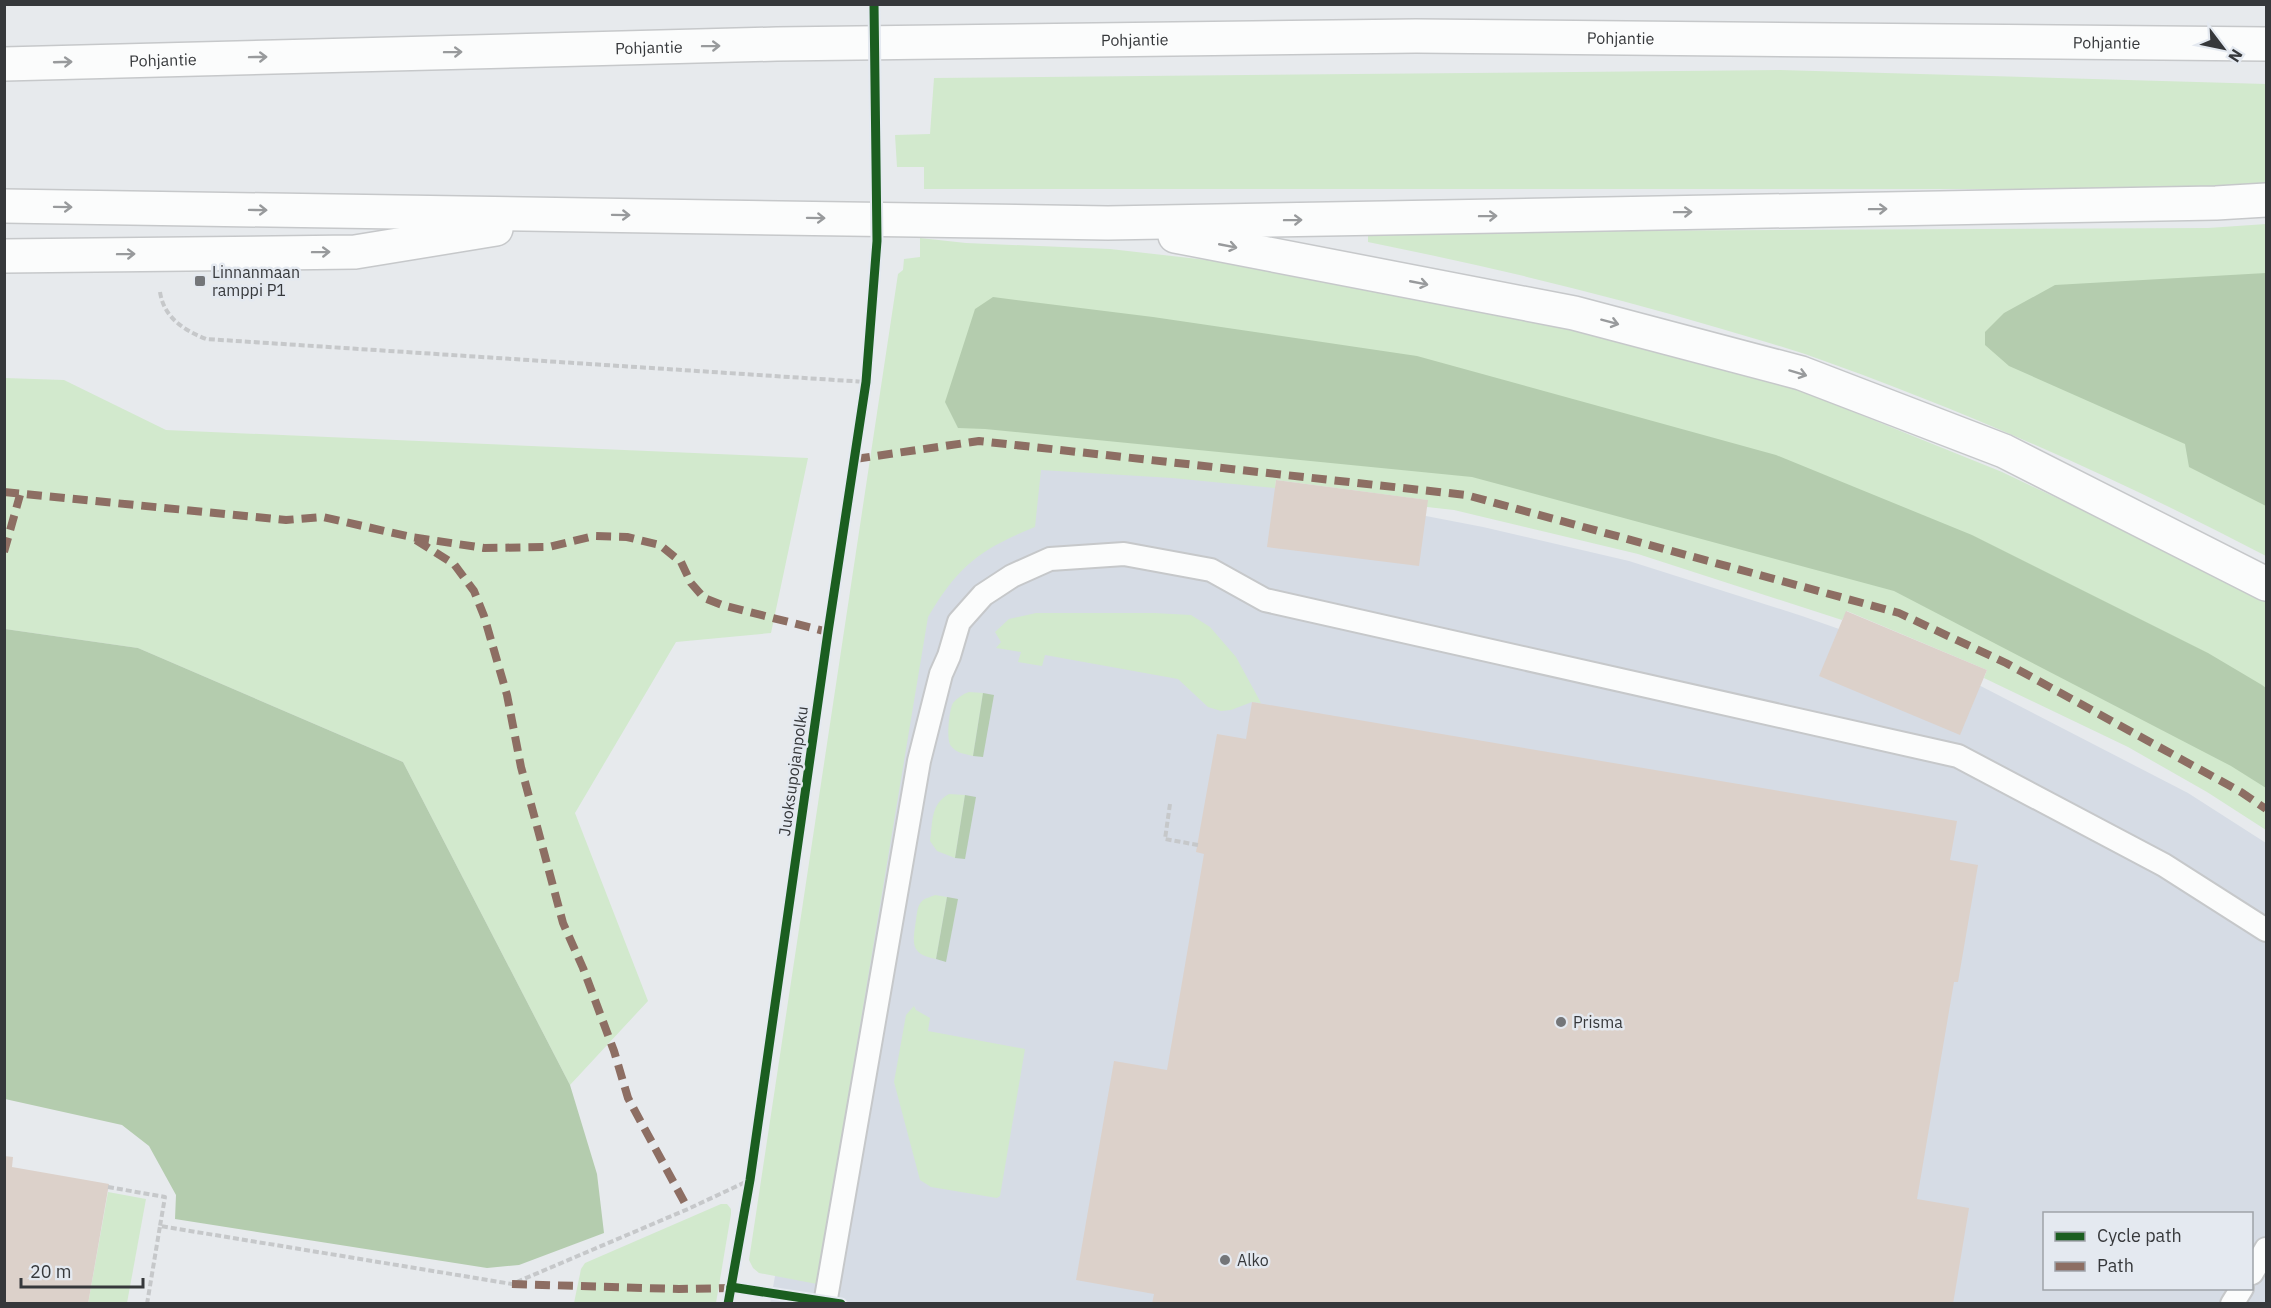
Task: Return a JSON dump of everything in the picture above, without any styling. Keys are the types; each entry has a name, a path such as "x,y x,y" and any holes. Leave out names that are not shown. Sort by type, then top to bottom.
{"highway":[{"name":"Pohjantie","path":"4,64 777,44 1416,36 2266,44"},
{"path":"4,206 1108,223 2216,203 2266,200"},
{"path":"4,256 355,252 583,215"},
{"path":"1108,223 1574,312 1801,373 2004,451 2266,584"}],"lane":[{"path":"825,1304 919,761 941,674 959,622 983,595 1012,576 1050,559 1124,554 1211,570 1265,600 1958,756 2164,865 2266,930"},
{"path":"2253,1271 2266,1249"},
{"path":"2232,1304 2241,1290"}],"path":[{"path":"159,281 162,302 173,319 186,330 206,339 866,382"},
{"path":"865,393 867,371"},
{"path":"1170,804 1164,840 1198,845"},
{"path":"748,1190 752,1168"},
{"path":"160,1226 512,1284 750,1180"},
{"path":"108,1187 165,1197 147,1304"}],"shaded area":[{"path":"921,463 1234,479 1483,527 1629,561 1802,616 1936,663 2188,793 2266,843 2266,1303 770,1304"}],"green space":[{"path":"1780,70 2266,84 2266,185 2216,189 924,189 924,167 897,167 895,135 930,134 934,78"},
{"path":"2266,224 2266,556 2153,499 2039,447 1923,398 1805,354 1590,292 1368,242 1368,232 2208,228"},
{"path":"920,238 966,243 1110,249 1216,261 1362,283 1577,326 1804,392 2002,472 2266,597 2266,830 2207,792 2128,747 1984,678 1987,670 1847,611 1842,620 1638,554 1454,510 1427,507 1427,500 1276,480 1275,488 1172,478 1041,470 1035,527 999,543 972,561 939,599 928,617 817,1284 759,1273 749,1260 898,274 903,270 904,259 920,257"},
{"path":"2266,273 2266,506 2189,467 2185,444 2009,366 1985,345 1985,332 2004,313 2055,285"},
{"path":"993,297 1153,317 1417,356 1776,455 1972,535 2208,653 2262,685 2266,688 2266,788 2231,766 1894,591 1472,477 958,428 945,402 975,309"},
{"path":"5,378 64,380 166,430 808,458 771,633 676,642 575,813 648,1001 570,1085 403,762 138,648 5,629"},
{"path":"1036,613 1191,615 1210,627 1236,657 1261,703 1252,702 1231,710 1221,711 1208,707 1178,679 1045,655 1042,666 1018,662 1021,652 996,648 1001,642 995,632 1009,619"},
{"path":"5,629 138,648 403,762 570,1085 597,1174 604,1233 519,1265 487,1268 175,1219 176,1195 149,1146 122,1125 5,1099"},
{"path":"969,692 983,693 973,756 955,750 949,743 948,732 953,703 960,696"},
{"path":"983,693 994,695 983,757 973,756"},
{"path":"949,794 965,795 955,858 937,851 930,841 935,809 938,803"},
{"path":"965,795 976,797 965,859 955,858"},
{"path":"935,895 947,897 936,959 921,954 914,941 919,905 923,900"},
{"path":"947,897 958,899 946,962 936,959"},
{"path":"914,1006 916,1010 930,1018 928,1031 1025,1049 1000,1196 997,1198 931,1187 920,1180 894,1082 906,1015"},
{"path":"108,1192 146,1199 127,1303 88,1304"},
{"path":"721,1204 727,1204 731,1209 731,1214 716,1303 574,1303 581,1269 585,1263"}],"building":[{"path":"1276,480 1428,500 1419,566 1267,547"},
{"path":"1846,611 1987,670 1960,735 1819,676"},
{"name":"Prisma","path":"1252,702 1957,821 1950,860 1978,865 1958,982 1954,982 1917,1199 1969,1208 1953,1304 1152,1304 1154,1294 1076,1280 1114,1061 1167,1070 1204,854 1196,852 1217,734 1246,739"},
{"path":"4,1156 13,1157 12,1167 109,1184 88,1304 4,1304"}],"marked path":[{"path":"855,459 979,441 1466,495 1899,613 2006,663 2241,792 2266,809"},
{"path":"4,492 286,520 323,517 411,537 484,548 549,547 594,536 627,537 660,545 681,562 691,583 704,598 722,605 828,632"},
{"path":"4,552 20,495"},
{"path":"416,540 454,564 474,591 484,616 507,695 521,767 563,923 583,968 614,1051 628,1098 688,1209"},
{"path":"512,1284 679,1289 734,1288"}],"cycle path":[{"name":"Juoksupojanpolku","path":"728,1304 750,1180 866,382 877,241 874,4"},
{"path":"731,1287 841,1304"}],"place":[{"name":"Linnanmaan ramppi P1","path":"200,281"},
{"name":"Prisma","path":"1561,1022"},
{"name":"Alko","path":"1225,1260"}]}
